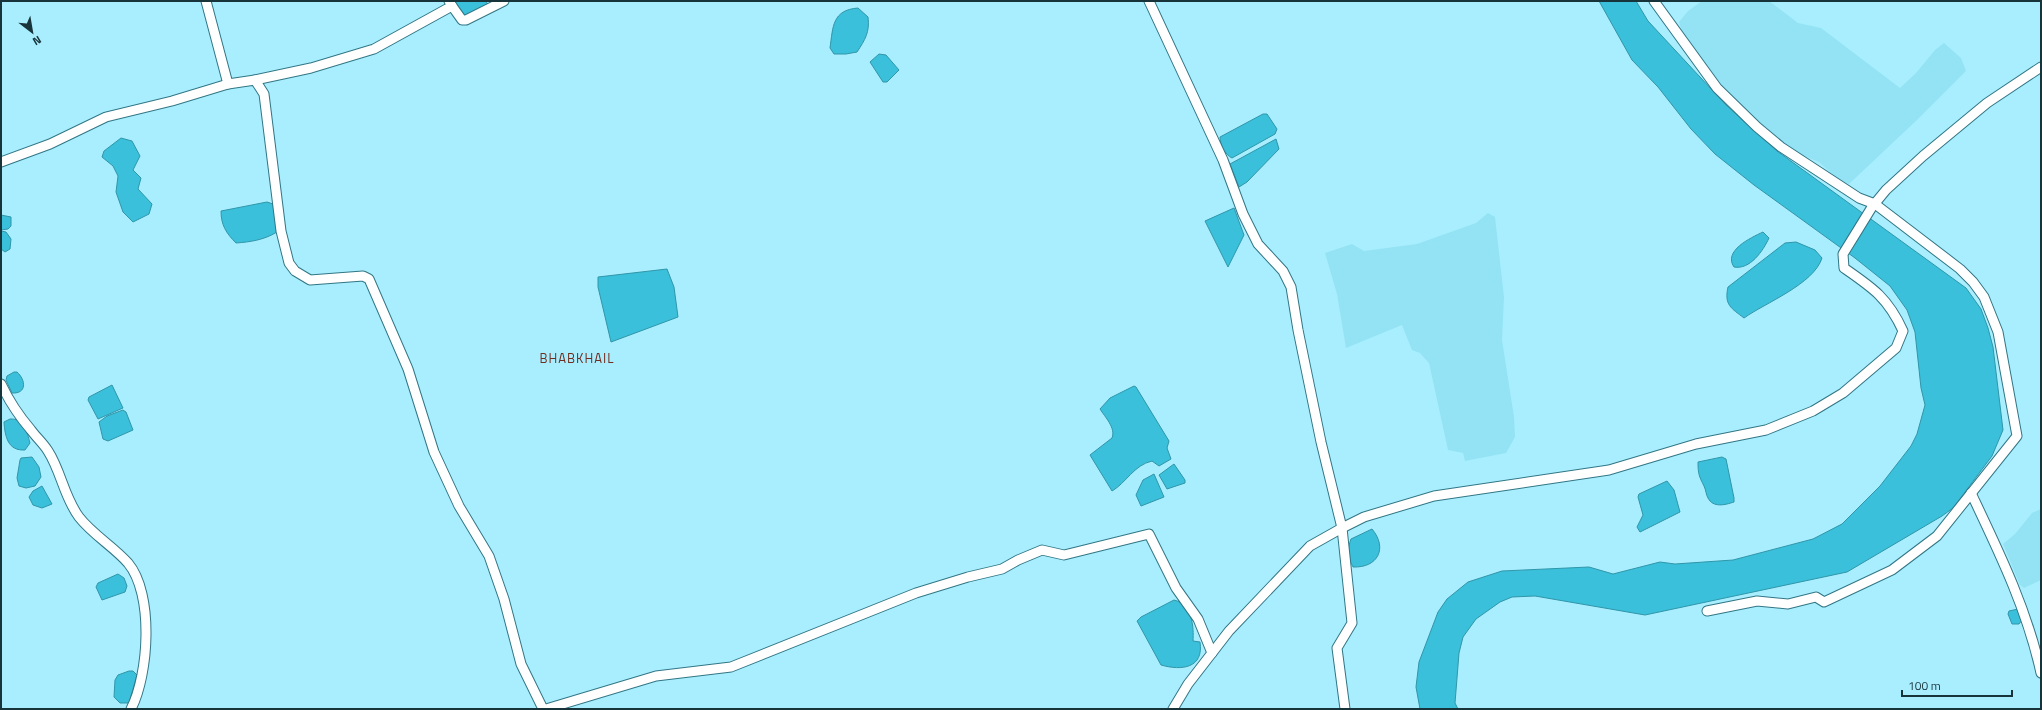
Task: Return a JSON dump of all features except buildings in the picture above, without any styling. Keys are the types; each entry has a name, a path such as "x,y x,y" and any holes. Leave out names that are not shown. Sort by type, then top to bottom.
{"street":[{"path":"206,1 228,84"},
{"path":"1,162 50,144 106,117 172,101 228,84 311,68 374,49 450,4 462,20 466,20 504,1"},
{"path":"1149,1 1223,160 1242,214 1258,244 1283,270 1291,288 1321,442 1342,528 1352,624 1337,648 1345,709"},
{"path":"1654,1 1717,88 1757,127 1787,151 1873,206 1960,269 1974,282 1984,297 1992,314 2008,378 2011,407 2017,436 1937,536 1892,570 1824,602 1816,597 1788,604 1757,601 1707,611"},
{"path":"1173,709 1188,684 1230,631 1310,546 1364,517 1434,496 1609,470 1696,444 1766,430 1813,411 1843,393 1896,348 1903,331 1895,313 1883,297 1844,268 1844,254 1873,206 1886,190 1923,156 1987,104 2041,67"},
{"path":"255,80 264,94 281,231 289,263 295,271 310,280 363,276 369,279 408,369 434,452 459,506 489,556 504,599 521,664 542,709"},
{"path":"1,384 14,408 49,452 66,494 79,517 127,562 134,572 143,595 147,627 142,676 135,701 131,709"},
{"path":"1971,493 2018,593 2033,638 2041,673"},
{"path":"546,709 656,676 731,667 916,593 968,577 1002,569 1018,560 1042,550 1064,555 1149,534 1176,588 1198,618 1212,653"}],"shaded area":[{"path":"453,1 486,1 488,5 463,19"},
{"path":"1599,1 1636,1 1648,21 1726,105 1777,151 1966,288 1981,309 1993,347 2003,430 1992,456 1953,508 1847,572 1645,615 1535,596 1512,597 1500,602 1476,619 1463,637 1459,653 1455,703 1458,709 1420,709 1416,687 1419,662 1438,612 1447,599 1468,582 1502,571 1589,567 1613,574 1660,562 1675,564 1733,560 1813,539 1842,524 1880,486 1911,446 1917,434 1925,405 1921,388 1915,332 1907,310 1890,286 1855,258 1754,185 1715,154 1691,129 1658,87 1632,60"},
{"path":"1702,1 1769,1 1798,23 1821,28 1900,88 1916,73 1935,50 1944,43 1961,58 1966,71 1849,184 1840,181 1819,162 1789,150 1739,105 1718,82 1683,36 1679,22 1688,11"},
{"path":"858,8 868,17 868,32 865,40 857,52 834,54 830,48 835,21 843,12 849,9"},
{"path":"879,54 886,55 899,70 887,82 883,82 870,62"},
{"path":"1263,114 1267,114 1277,129 1275,134 1232,158 1229,157 1223,149 1220,137"},
{"path":"121,138 132,141 140,156 133,170 141,178 138,189 152,204 149,214 133,222 123,212 116,192 118,176 113,166 102,157 104,151"},
{"path":"1276,139 1279,149 1247,182 1239,187 1230,164"},
{"path":"267,202 273,204 277,232 257,240 236,243 229,236 225,228 221,211"},
{"path":"1234,208 1244,235 1228,267 1205,221"},
{"path":"1488,213 1495,217 1504,297 1502,340 1514,417 1515,437 1506,453 1465,461 1463,453 1448,450 1429,363 1420,353 1412,350 1402,325 1346,348 1337,294 1325,253 1352,244 1364,251 1417,244 1476,223"},
{"path":"1,215 11,217 11,226 8,229 1,230"},
{"path":"1,231 6,232 11,239 10,249 5,252 1,249"},
{"path":"1763,232 1769,238 1760,254 1751,263 1745,266 1734,267 1732,256 1735,250 1745,241"},
{"path":"1796,242 1815,250 1822,258 1817,267 1809,276 1788,292 1744,318 1732,309 1727,298 1728,287 1785,243"},
{"path":"667,269 674,287 678,317 611,342 598,287 598,277"},
{"path":"17,372 20,375 24,386 23,389 17,393 12,393 6,380 7,376"},
{"path":"112,385 123,408 98,419 88,400 89,397"},
{"path":"1134,386 1169,441 1167,448 1171,459 1159,466 1152,461 1140,466 1122,484 1112,491 1090,455 1112,438 1113,434 1113,430 1100,409 1110,398"},
{"path":"123,410 126,412 133,430 108,441 103,439 99,422 107,416"},
{"path":"10,419 15,419 22,423 26,430 30,443 25,450 19,450 11,446 8,442 4,422"},
{"path":"32,457 39,467 41,477 35,486 26,488 19,486 17,478 20,460 21,458"},
{"path":"1722,457 1726,459 1734,502 1720,505 1713,503 1707,497 1699,475 1698,462"},
{"path":"1174,464 1185,480 1185,483 1167,489 1159,475"},
{"path":"1154,474 1164,497 1141,506 1136,495 1143,480"},
{"path":"1667,481 1674,490 1680,512 1640,532 1637,527 1643,515 1638,497 1639,494"},
{"path":"42,486 52,504 42,508 33,505 29,497 33,491"},
{"path":"2041,509 2041,580 2024,588 2020,585 2003,544 2015,534 2032,513"},
{"path":"1372,529 1377,536 1379,543 1380,550 1378,556 1369,564 1353,567 1349,553 1351,539"},
{"path":"118,574 124,578 127,586 125,592 102,600 96,587 98,583"},
{"path":"1174,600 1185,606 1191,617 1193,641 1200,642 1199,657 1195,662 1190,666 1177,668 1161,665 1137,621 1141,617"},
{"path":"2018,609 2022,620 2019,624 2012,624 2008,614 2009,611"},
{"path":"133,671 137,675 129,703 120,703 114,697 115,680 118,675"}],"district":[{"name":"BHABKHAIL","path":"577,358"}]}
